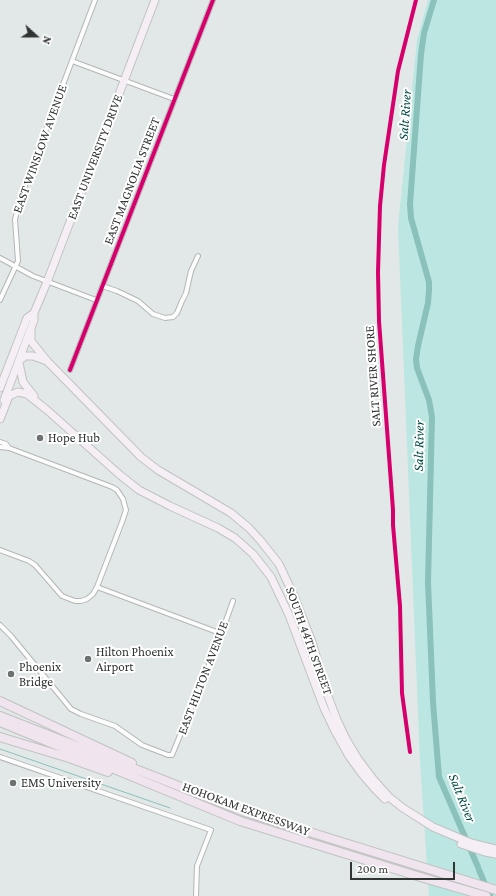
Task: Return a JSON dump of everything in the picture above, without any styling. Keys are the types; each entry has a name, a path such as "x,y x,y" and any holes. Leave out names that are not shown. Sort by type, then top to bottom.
{"highway":[{"path":"0,701 176,784"},
{"name":"HOHOKAM EXPRESSWAY","path":"0,716 251,814 496,890"},
{"name":"HOHOKAM EXPRESSWAY","path":"0,722 252,825 486,896"},
{"path":"0,737 76,760 179,796"},
{"path":"446,874 496,886"}],"main road":[{"name":"EAST UNIVERSITY DRIVE","path":"0,411 34,320 34,313 155,0"},
{"name":"EAST UNIVERSITY DRIVE","path":"0,388 27,318 34,313"},
{"name":"SOUTH 44TH STREET","path":"31,328 31,341 47,362 141,457 158,470 231,513 249,528 260,540 278,564 294,596 312,642 335,713 346,739 358,759 373,779 389,797 422,826 452,841 477,850 496,854"},
{"path":"12,358 19,360 25,356 33,356 47,362"},
{"path":"19,360 23,382 47,410"},
{"path":"0,419 10,396 18,392 27,394 47,410"},
{"name":"SOUTH 44TH STREET","path":"47,410 139,490 218,528 245,546 263,565 271,576 290,615 324,708 335,731 349,756 375,790 402,809 433,827 471,843 496,849"}],"street":[{"name":"EAST WINSLOW AVENUE","path":"0,300 17,267 18,258 15,219 25,185 95,0"},
{"name":"EAST MAGNOLIA STREET","path":"70,370 213,0"},
{"path":"72,60 174,99"},
{"path":"102,286 138,301 153,314 165,318 173,317 177,313 186,293 191,271 198,256"},
{"path":"0,258 22,271 47,282 96,300"},
{"path":"0,442 6,444 9,448"},
{"path":"0,447 9,448 112,487 117,490 124,499 125,514 97,587 88,599 75,602 68,599 58,592 36,565 0,550"},
{"path":"97,587 217,632 220,635"},
{"name":"EAST HILTON AVENUE","path":"0,625 12,636 71,709 115,726 142,745 172,756 233,601"},
{"path":"0,756 212,830 197,866 196,896"}],"shaded area":[{"path":"428,0 496,0 496,896 429,896 420,761 398,227 417,40"}],"waterway":[{"name":"Salt River","path":"434,0 424,33 421,54 410,204 411,218 429,282 428,303 416,359 417,368 429,400 432,417 428,582 433,702 439,777 478,867"},
{"path":"0,749 170,808"},
{"name":"Salt River","path":"479,870 490,896"}],"cycle path":[{"path":"70,370 213,0"},
{"name":"SALT RIVER SHORE","path":"410,752 402,693 400,606 379,321 378,272 380,206 384,165 398,71 416,0"}],"place":[{"name":"Hope Hub","path":"40,438"},
{"name":"Hilton Phoenix Airport","path":"88,659"},
{"name":"Phoenix Bridge","path":"11,674"},
{"name":"EMS University","path":"13,783"}]}
